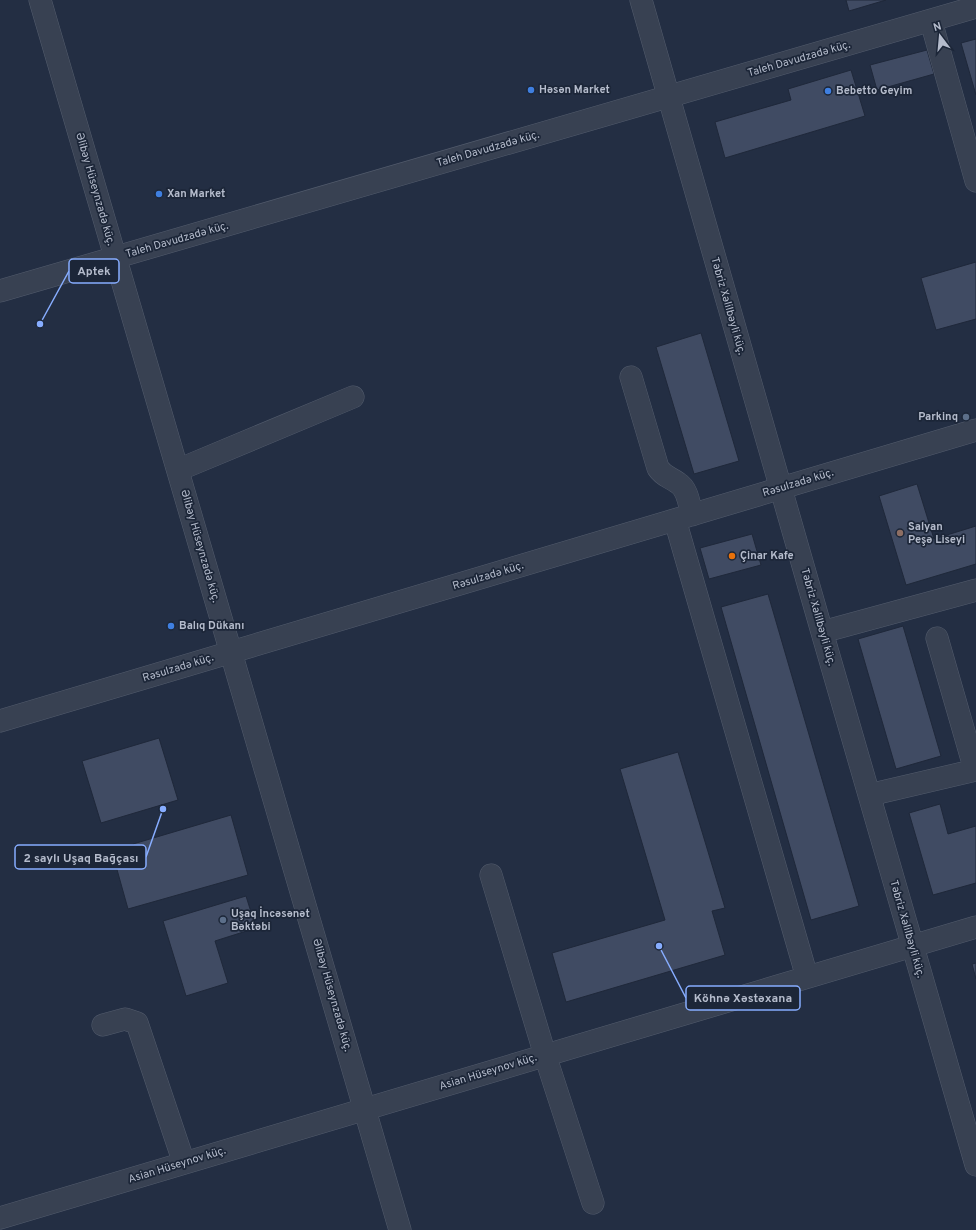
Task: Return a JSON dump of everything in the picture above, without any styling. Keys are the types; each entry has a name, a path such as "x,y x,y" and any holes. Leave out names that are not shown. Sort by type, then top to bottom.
{"street":[{"name":"Əlibəy Hüseynzadə küç.","path":"40,0 400,1230"},
{"name":"Təbriz Xəlilbəyli küç.","path":"641,0 780,488 976,1165"},
{"name":"Taleh Davudzadə küç.","path":"0,291 976,7"},
{"path":"931,21 976,181"},
{"path":"631,377 658,468 663,475 679,484 685,490 683,517 806,977"},
{"path":"178,470 353,398"},
{"name":"Rəsulzadə küç.","path":"0,721 976,430"},
{"path":"822,632 976,590"},
{"path":"869,795 976,770 937,638"},
{"path":"491,875 545,1054 593,1203"},
{"name":"Asian Hüseynov küç.","path":"0,1218 976,926"},
{"path":"103,1025 125,1019 137,1023 184,1163"}],"building":[{"path":"846,0 886,0 849,11"},
{"path":"976,39 976,95 961,43"},
{"path":"927,50 934,74 877,90 870,65"},
{"path":"851,70 865,116 725,158 715,122 791,100 788,89"},
{"path":"976,262 976,319 936,330 921,278"},
{"path":"701,333 739,461 694,474 656,347"},
{"path":"917,484 934,539 976,526 976,564 906,585 879,496"},
{"path":"752,534 761,565 709,579 700,548"},
{"path":"768,594 859,906 811,920 721,607"},
{"path":"903,626 941,756 896,769 858,639"},
{"path":"159,738 178,800 101,823 82,761"},
{"path":"678,752 725,908 712,911 725,955 566,1002 552,953 665,920 620,769"},
{"path":"940,804 948,834 976,826 976,883 933,895 909,813"},
{"path":"231,815 248,875 128,909 116,866 138,859 133,844"},
{"path":"246,896 256,928 215,941 228,983 186,996 163,921"},
{"path":"976,963 976,979 972,964"}],"place":[{"name":"Həsən Market","path":"531,90"},
{"name":"Bebetto Geyim","path":"828,91"},
{"name":"Xan Market","path":"159,194"},
{"name":"Aptek","path":"40,324"},
{"name":"Parkinq","path":"966,417"},
{"name":"Salyan Peşə Liseyi","path":"900,533"},
{"name":"Çinar Kafe","path":"732,556"},
{"name":"Balıq Dükanı","path":"171,626"},
{"name":"2 saylı Uşaq Bağçası","path":"163,809"},
{"name":"Uşaq İncəsənət Bəktəbi","path":"223,920"},
{"name":"Köhnə Xəstəxana","path":"659,946"}]}
